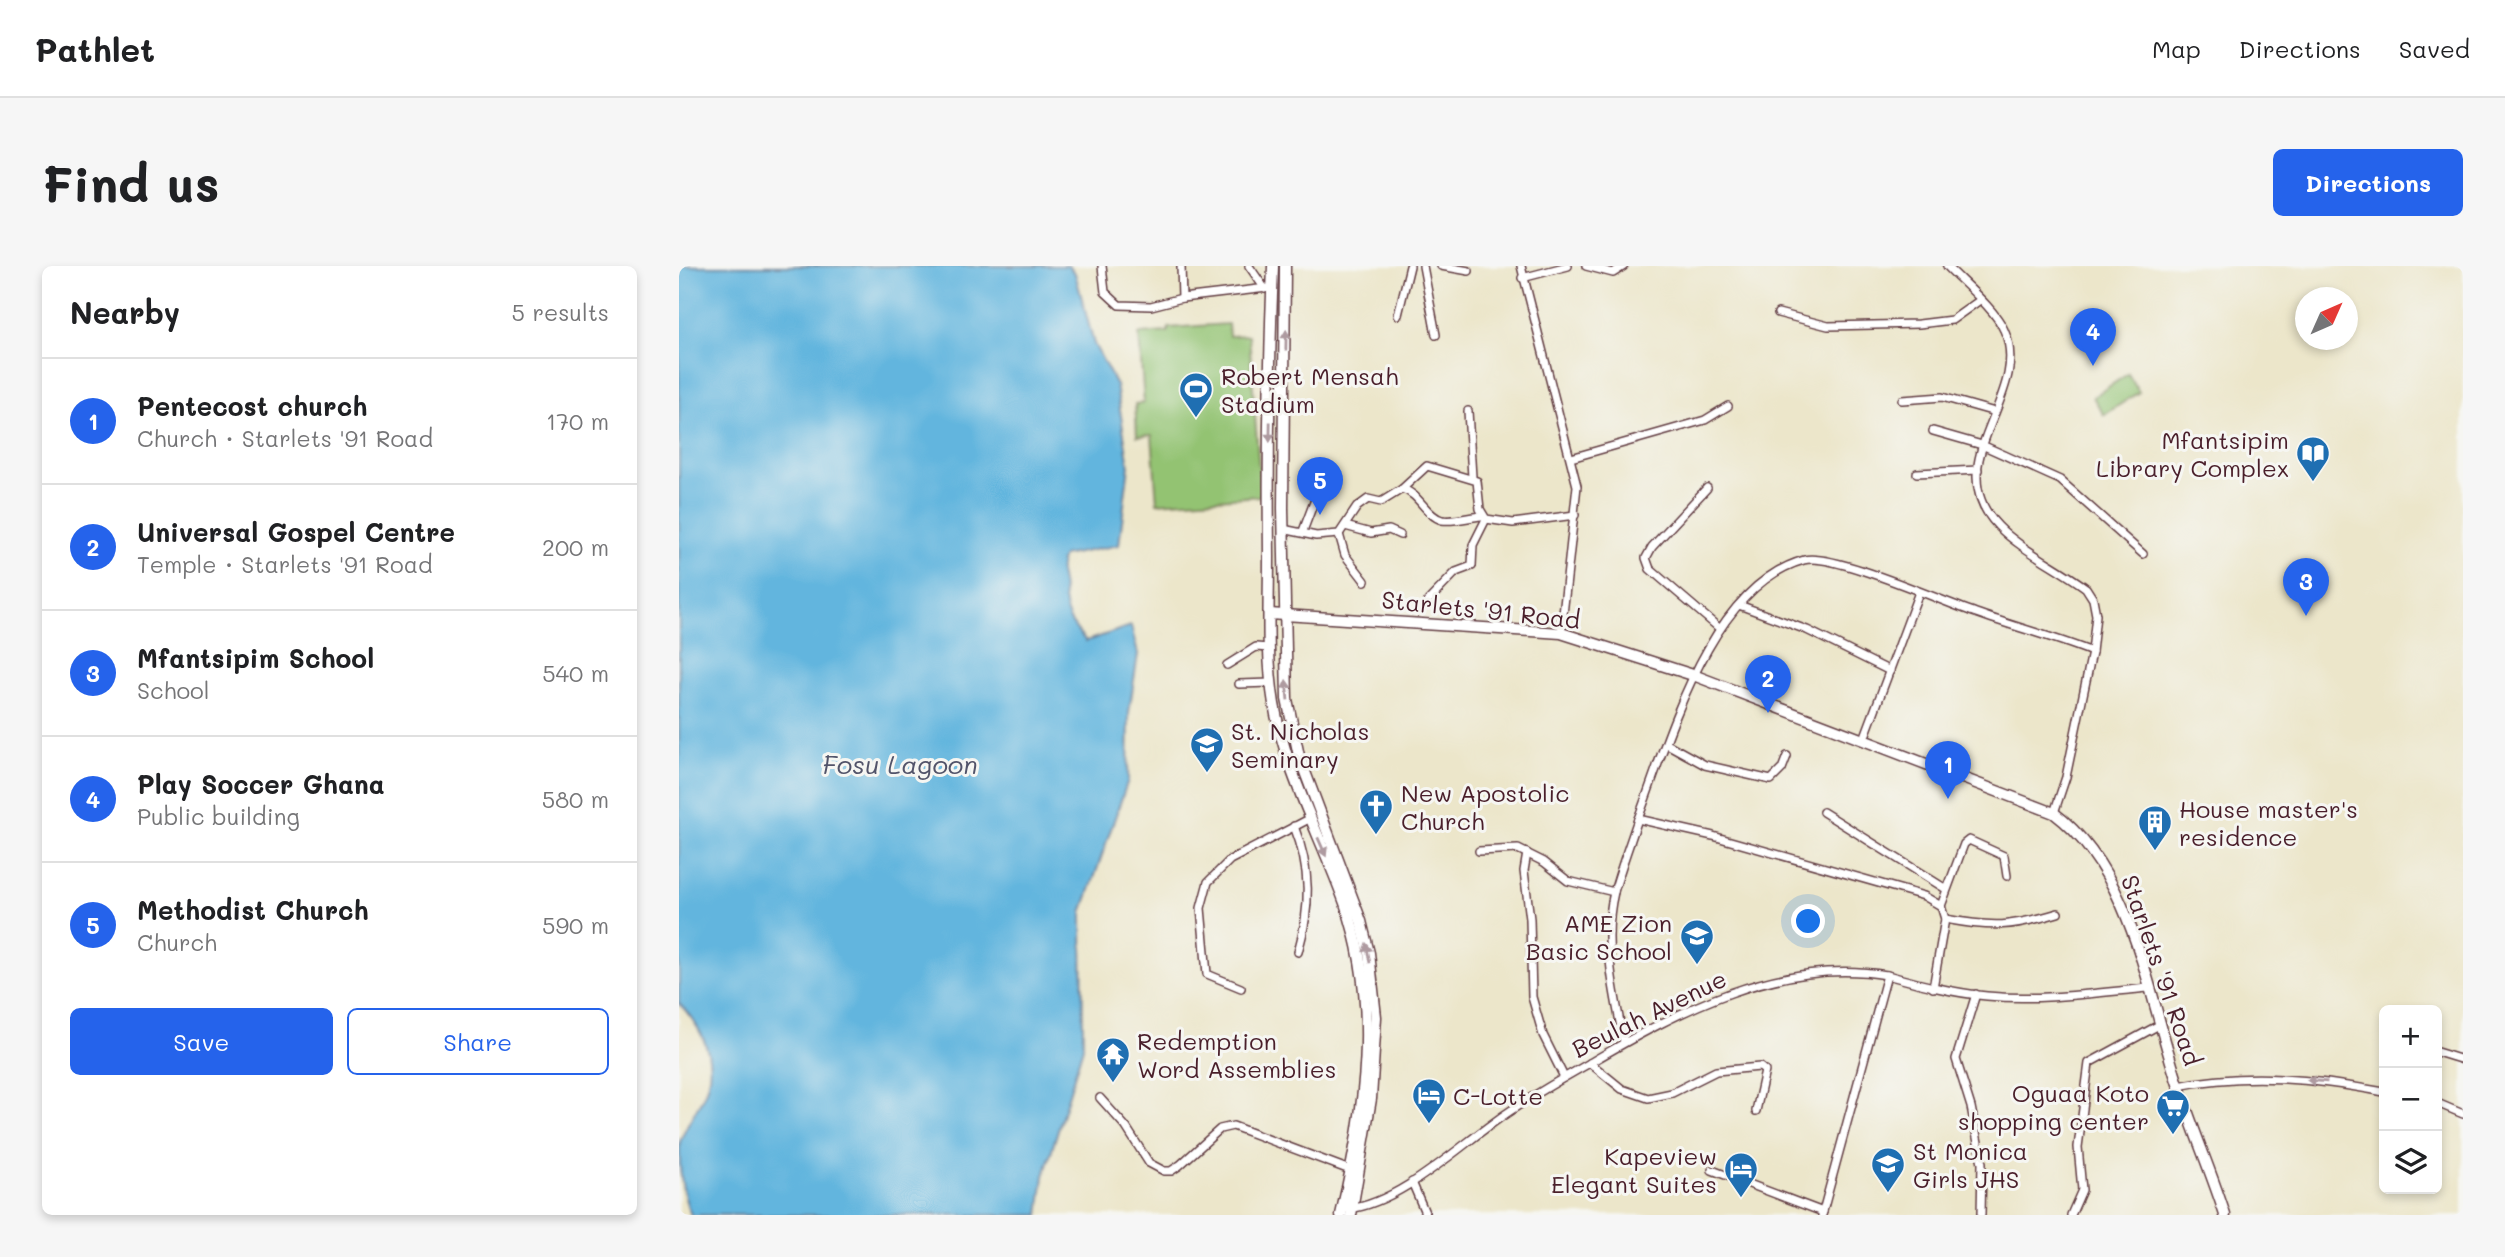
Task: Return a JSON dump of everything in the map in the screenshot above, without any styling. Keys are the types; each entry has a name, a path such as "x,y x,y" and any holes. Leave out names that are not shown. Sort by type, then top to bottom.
{"street":[{"path":"1102,266 1105,292 1119,305 1151,306 1182,298 1268,290"},
{"path":"1181,266 1182,298"},
{"path":"1249,266 1268,290"},
{"path":"1273,266 1268,290 1272,316 1269,509 1271,683 1277,721 1310,819 1345,904 1355,939 1366,1004 1366,1069 1346,1212"},
{"path":"1285,266 1283,529 1287,699 1299,757 1361,921 1373,984 1375,1060 1346,1212"},
{"path":"1398,316 1409,266"},
{"path":"1423,266 1436,335"},
{"path":"1441,266 1469,271"},
{"path":"1521,266 1577,486 1561,633"},
{"path":"1522,278 1568,266"},
{"path":"1586,266 1613,273 1624,266"},
{"path":"1947,266 2004,328 2011,350 2006,379 1982,445 1975,482 1998,526 2086,588 2093,598 2096,615 2092,652 2066,777 2054,813"},
{"path":"1778,313 1828,326 1919,324 1952,320 1980,300"},
{"path":"1272,316 1286,315"},
{"path":"1902,400 1942,397 1995,412"},
{"path":"1571,458 1705,420 1728,406"},
{"path":"1428,601 1456,572 1472,566 1473,545 1484,517 1480,487 1472,477 1468,411"},
{"path":"1933,431 1982,445 2060,480 2143,554"},
{"path":"1283,529 1303,531 1316,536 1339,534 1363,502 1371,499 1381,502 1402,489 1427,466 1472,477"},
{"path":"1917,473 1977,470"},
{"path":"1303,531 1325,473"},
{"path":"1707,488 1651,547 1646,558 1650,569 1719,628"},
{"path":"1402,489 1414,494 1435,516 1443,520 1484,517 1513,523 1575,515"},
{"path":"1269,509 1283,508"},
{"path":"1345,526 1371,533 1388,530 1400,535"},
{"path":"1339,534 1345,555 1365,582"},
{"path":"1624,1042 1610,973 1610,918 1614,892 1638,819 1706,648 1739,605 1775,571 1807,559 1828,561 2092,652"},
{"path":"1864,740 1919,592"},
{"path":"1285,594 1294,606 1309,616"},
{"path":"1739,605 1807,630 1890,671"},
{"name":"Starlets '91 Road","path":"1269,614 1561,633 1696,676 2054,813 2083,836 2107,872 2122,905 2178,1086 2225,1215"},
{"path":"1227,665 1256,647 1269,648"},
{"path":"1239,684 1271,683"},
{"path":"1667,744 1705,765 1771,780 1783,769 1787,756"},
{"path":"1823,812 1946,889"},
{"path":"1241,988 1207,974 1202,897 1208,882 1230,860 1310,819"},
{"path":"1638,819 1823,866 1924,896 1941,906"},
{"path":"1294,826 1305,854 1308,877 1308,910 1299,952"},
{"path":"1933,988 1945,919 1941,906 1963,844 1969,840 2004,856 2007,876"},
{"path":"1479,850 1508,848 1527,853 1568,881 1614,892"},
{"path":"1527,853 1524,871 1530,919 1532,997 1543,1035 1564,1077"},
{"path":"1945,919 1989,927 2016,925 2058,913"},
{"name":"Beulah Avenue","path":"1346,1212 1374,1202 1412,1182 1496,1121 1624,1042 1696,1007 1761,983 1809,973 1848,971 1887,975 1933,988 1976,994 2058,996 2148,988"},
{"path":"1712,1170 1822,1214 1887,975"},
{"path":"1976,994 1956,1059 1971,1107 1982,1163 1980,1215"},
{"path":"2071,1215 2082,1190 2078,1147 2089,1062 2159,1025"},
{"path":"2442,1054 2463,1060"},
{"path":"1590,1063 1622,1089 1648,1098 1672,1093 1716,1071 1760,1067 1765,1071 1756,1111"},
{"path":"2178,1086 2257,1076 2348,1084 2379,1091"},
{"path":"1100,1098 1126,1127 1149,1163 1164,1171 1171,1171 1220,1129 1233,1126 1350,1170"},
{"path":"2442,1105 2463,1114"},
{"path":"1412,1182 1426,1215"}],"green space":[{"name":"Robert Mensah Stadium","path":"1228,324 1229,336 1249,335 1261,496 1157,503 1152,435 1137,436 1135,404 1144,403 1139,334 1168,332 1168,328"},
{"path":"2128,374 2139,392 2104,415 2093,397"}],"water":[{"name":"Fosu Lagoon","path":"679,266 1068,266 1075,273 1094,344 1116,385 1129,465 1119,545 1063,556 1060,569 1065,606 1072,623 1086,641 1131,626 1138,654 1129,712 1128,780 1082,913 1083,1047 1044,1176 1039,1215 691,1215 681,1180 680,1142 702,1099 710,1073 707,1048 702,1036 679,1003"}],"place":[{"name":"Play Soccer Ghana","path":"2093,366"},
{"name":"Robert Mensah Stadium","path":"1196,419"},
{"name":"Mfantsipim Library Complex","path":"2313,483"},
{"name":"Methodist Church","path":"1320,515"},
{"name":"Mfantsipim School","path":"2306,616"},
{"name":"Universal Gospel Centre","path":"1768,713"},
{"name":"St. Nicholas Seminary","path":"1207,774"},
{"name":"Pentecost church","path":"1948,799"},
{"name":"New Apostolic Church","path":"1376,836"},
{"name":"House master's residence","path":"2155,852"},
{"name":"AME Zion Basic School","path":"1697,966"},
{"name":"Redemption Word Assemblies","path":"1113,1084"},
{"name":"C-Lotte","path":"1429,1125"},
{"name":"Oguaa Koto shopping center","path":"2173,1136"},
{"name":"St Monica Girls JHS","path":"1888,1194"},
{"name":"Kapeview Elegant Suites","path":"1741,1199"}]}
